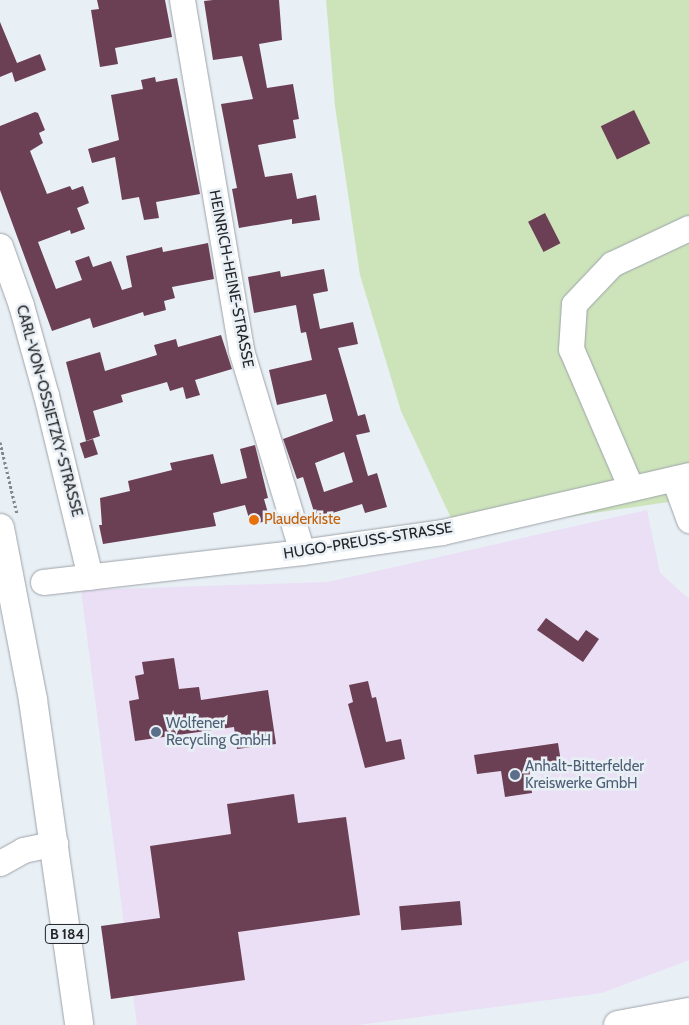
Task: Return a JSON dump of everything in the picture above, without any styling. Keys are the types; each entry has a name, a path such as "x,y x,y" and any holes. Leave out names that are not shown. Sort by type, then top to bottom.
{"main road":[{"name":"B 184","path":"0,528 33,700 55,843 79,1025"},
{"path":"618,1025 689,1012"}],"street":[{"name":"HEINRICH-HEINE-STRASSE","path":"182,0 241,350 302,552"},
{"path":"632,488 571,349 574,304 612,264 689,228"},
{"name":"CARL-VON-OSSIETZKY-STRASSE","path":"0,246 21,305 46,395 90,577"},
{"name":"HUGO-PREUSS-STRASSE","path":"44,582 302,552 442,532 682,477"},
{"path":"682,477 689,520"},
{"path":"0,863 29,848 55,843"}],"shaded area":[{"path":"647,510 660,573 689,599 689,960 602,993 358,1025 137,1025 81,590 328,582"}],"green space":[{"path":"326,0 689,0 689,499 458,533 401,411 360,275 335,106"}],"building":[{"path":"97,0 165,0 172,37 115,48 118,64 100,67 91,10 99,9"},
{"path":"279,0 282,40 259,44 267,88 293,84 299,119 293,120 296,138 258,145 265,177 292,173 297,199 316,195 320,220 292,224 292,219 239,228 232,189 237,188 221,104 253,99 242,56 213,60 204,1"},
{"path":"0,22 17,63 40,54 46,70 15,82 12,72 0,77"},
{"path":"155,77 156,82 177,78 200,194 156,202 159,218 144,220 139,197 122,200 115,157 92,163 88,149 119,140 111,95 143,89 141,80"},
{"path":"634,110 650,143 617,159 601,126"},
{"path":"35,112 38,113 45,130 39,133 43,143 30,151 47,194 70,186 72,190 83,186 89,203 77,208 85,229 71,234 70,230 38,242 56,289 82,280 75,261 89,256 93,267 111,261 122,290 132,287 126,256 162,247 163,252 208,243 214,279 172,287 175,298 164,301 166,310 144,316 143,312 93,328 90,318 52,331 0,190 0,126"},
{"path":"545,213 560,243 544,252 528,222"},
{"path":"324,269 328,291 313,294 320,329 353,322 358,344 338,348 358,416 365,414 370,432 356,435 368,476 377,473 387,507 365,513 362,504 316,518 303,477 297,479 283,439 333,421 326,394 277,405 269,370 312,360 306,332 301,333 296,305 254,313 248,277 280,271 281,277","holes":["344,452 353,482 324,492 315,463"]},
{"path":"221,335 232,369 195,380 200,395 186,399 183,387 170,391 167,382 121,395 123,402 93,411 100,436 86,441 66,362 100,352 105,371 157,355 154,345 176,339 178,347"},
{"path":"93,439 98,454 85,459 80,443"},
{"path":"255,445 268,498 264,499 270,520 251,525 245,505 213,513 216,526 103,544 99,525 102,525 100,498 130,491 128,481 172,470 170,463 213,454 221,484 247,478 240,449"},
{"path":"546,618 578,641 586,630 599,639 583,662 537,630"},
{"path":"174,658 179,689 199,687 201,700 268,690 276,744 237,749 234,727 135,741 129,701 139,699 135,676 144,674 142,662"},
{"path":"368,681 372,698 376,697 386,742 401,739 405,759 365,768 348,704 353,702 349,685"},
{"path":"558,743 561,762 529,767 532,793 505,797 501,771 477,774 474,755"},
{"path":"294,794 298,823 346,817 360,915 238,932 245,980 111,999 101,926 160,918 150,846 231,834 227,804"},
{"path":"460,901 462,925 401,930 399,906"}],"place":[{"name":"Plauderkiste","path":"254,520"},
{"name":"Wolfener Recycling GmbH","path":"156,732"},
{"name":"Anhalt-Bitterfelder Kreiswerke GmbH","path":"515,775"}]}
